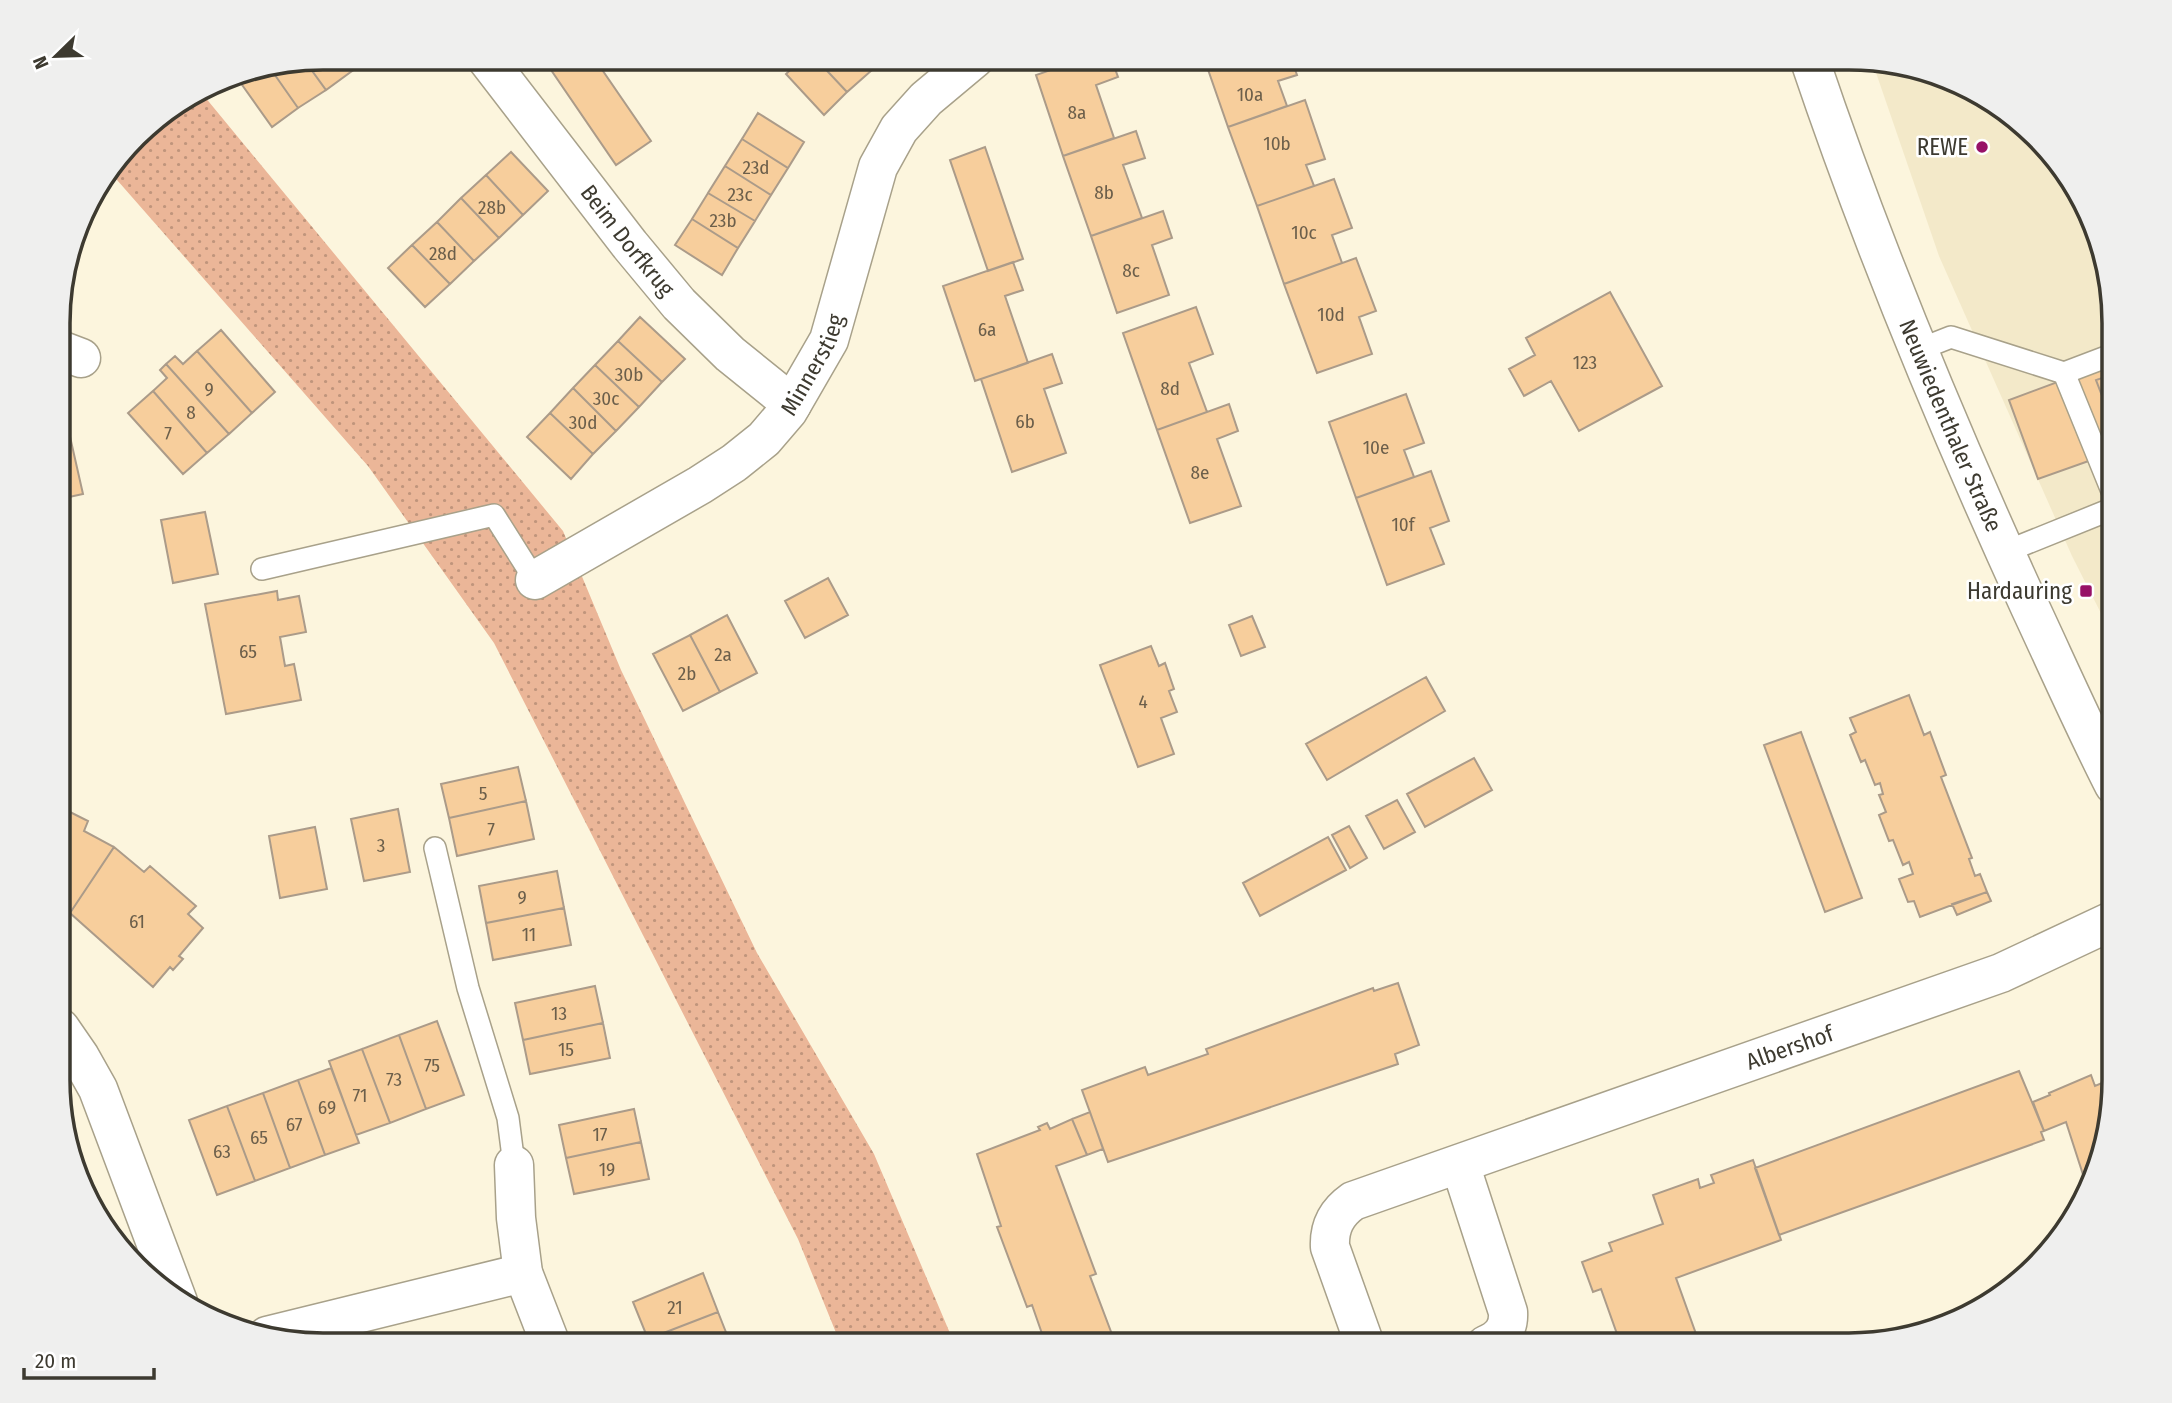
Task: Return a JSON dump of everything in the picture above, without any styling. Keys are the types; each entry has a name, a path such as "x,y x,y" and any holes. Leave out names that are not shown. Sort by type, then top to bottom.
{"street":[{"name":"Beim Dorfkrug","path":"495,70 630,245 679,303 730,354 792,404"},
{"name":"Minnerstieg","path":"534,579 700,485 764,439 792,404 829,341 868,194 878,167 899,129 917,109 961,70"},
{"name":"Neuwiedenthaler Straße","path":"1813,70 1847,172 1918,351 2005,552 2102,761"},
{"name":"Albershof","path":"1361,1333 1330,1247 1329,1236 1336,1215 1353,1201 2001,973 2102,926"},
{"path":"70,1043 98,1089 171,1282"},
{"path":"1460,1164 1508,1312 1509,1322 1503,1333"},
{"path":"514,1165 516,1218 523,1273 546,1333"},
{"path":"288,1331 523,1273"}],"lane":[{"path":"1918,351 1951,337 2064,373 2102,359"},
{"path":"2064,373 2102,466"},
{"path":"2005,552 2102,513"},
{"path":"262,569 494,514 534,579"},
{"path":"435,848 468,988 508,1118 514,1165"}],"shaded area":[{"path":"1876,72 1931,83 1976,104 2003,122 2028,144 2050,169 2083,226 2097,273 2102,323 2102,615 2072,556 1939,256"},
{"path":"206,99 563,531 621,670 757,953 874,1154 950,1333 836,1333 798,1239 494,643 368,466 116,178 156,133"}],"building":[{"path":"351,70 352,71 326,90 312,71"},
{"path":"551,70 602,70 651,141 616,165"},
{"path":"790,70 826,70 847,92 824,115 786,74"},
{"path":"826,70 872,70 847,92"},
{"path":"1050,70 1115,70 1118,77 1096,85 1114,138 1063,156 1036,75"},
{"path":"1208,70 1295,70 1297,75 1278,81 1287,106 1228,127"},
{"path":"312,71 326,90 298,108 275,75"},
{"path":"275,75 298,108 272,127 241,83"},
{"path":"1305,100 1325,159 1306,165 1314,186 1257,206 1228,127"},
{"path":"758,113 804,142 788,168 742,139"},
{"path":"1136,131 1145,158 1123,165 1142,218 1091,236 1063,156"},
{"path":"742,139 788,168 771,195 725,166"},
{"path":"985,147 1023,259 988,271 950,160"},
{"path":"511,152 548,191 523,215 486,175"},
{"path":"725,166 771,195 755,221 708,193"},
{"path":"486,175 523,215 499,238 461,198"},
{"path":"1334,179 1352,228 1332,235 1342,263 1284,284 1257,206"},
{"path":"708,193 755,221 738,248 692,219"},
{"path":"461,198 499,238 474,261 437,222"},
{"path":"1163,211 1172,238 1152,245 1169,295 1117,313 1091,236"},
{"path":"692,219 738,248 722,275 675,245"},
{"path":"437,222 474,261 450,284 412,245"},
{"path":"412,245 450,284 425,307 388,268"},
{"path":"1356,258 1376,311 1359,317 1372,354 1317,373 1284,284"},
{"path":"1013,262 1023,290 1005,296 1028,363 975,381 943,286"},
{"path":"1610,292 1662,386 1579,431 1551,381 1524,396 1509,369 1535,355 1526,338"},
{"path":"1196,307 1213,354 1189,363 1207,412 1157,430 1123,333"},
{"path":"640,317 685,359 662,382 618,341"},
{"path":"221,330 275,392 252,413 197,351"},
{"path":"618,341 662,382 639,407 595,365"},
{"path":"197,351 252,413 229,434 166,364 175,356 183,364"},
{"path":"1052,354 1062,383 1044,389 1066,453 1012,472 981,379"},
{"path":"166,364 229,434 207,453 153,391 167,378 160,370"},
{"path":"595,365 639,407 616,431 573,388"},
{"path":"2102,365 2102,456 2038,479 2009,400"},
{"path":"2102,378 2102,396 2096,380"},
{"path":"573,388 616,431 593,454 550,413"},
{"path":"153,391 207,453 183,474 128,413"},
{"path":"1406,394 1424,443 1404,450 1414,477 1356,498 1329,422"},
{"path":"1229,404 1238,431 1217,439 1241,506 1190,523 1157,430"},
{"path":"550,413 593,454 571,479 527,437"},
{"path":"70,437 83,494 70,497"},
{"path":"1431,471 1449,521 1430,528 1444,564 1387,585 1356,498"},
{"path":"205,512 218,574 173,583 161,520"},
{"path":"828,578 848,615 805,638 785,601"},
{"path":"277,591 278,600 299,596 306,632 280,637 285,666 294,664 301,700 226,714 205,604"},
{"path":"727,615 757,673 720,692 690,635"},
{"path":"1252,616 1265,647 1241,656 1229,625"},
{"path":"690,635 720,692 683,711 653,654"},
{"path":"1151,646 1159,666 1165,663 1174,689 1169,691 1177,712 1161,718 1174,754 1138,767 1100,665"},
{"path":"1426,677 1445,711 1327,780 1306,744"},
{"path":"1909,695 1924,735 1930,732 1946,775 1941,777 1972,858 1969,859 1975,876 1980,874 1987,892 1920,917 1914,901 1908,902 1899,879 1913,874 1909,862 1903,865 1893,840 1889,841 1879,815 1886,812 1879,795 1883,794 1880,783 1875,785 1865,760 1861,762 1850,735 1856,732 1850,718"},
{"path":"1801,732 1862,898 1825,912 1764,745"},
{"path":"1474,758 1492,790 1425,827 1407,794"},
{"path":"518,767 526,801 449,818 441,784"},
{"path":"1397,800 1415,832 1384,849 1366,816"},
{"path":"526,801 534,839 457,856 449,818"},
{"path":"398,809 410,872 364,881 351,819"},
{"path":"70,812 88,821 84,831 114,847 70,913"},
{"path":"1349,826 1367,858 1350,868 1332,835"},
{"path":"315,827 327,889 280,898 269,836"},
{"path":"1328,837 1346,870 1260,916 1243,883"},
{"path":"114,847 144,872 150,866 196,906 188,914 203,928 179,956 183,959 173,970 170,967 153,987 70,913"},
{"path":"557,871 564,908 486,923 479,886"},
{"path":"1987,892 1991,901 1957,915 1952,904"},
{"path":"564,908 571,945 493,960 486,923"},
{"path":"1398,983 1419,1045 1395,1054 1398,1064 1108,1162 1082,1090 1145,1067 1148,1075 1208,1054 1206,1049 1373,988 1374,991"},
{"path":"595,986 603,1023 523,1040 515,1003"},
{"path":"437,1021 464,1095 426,1109 399,1035"},
{"path":"603,1023 610,1058 530,1074 523,1040"},
{"path":"399,1035 426,1109 390,1123 362,1049"},
{"path":"362,1049 390,1123 356,1135 329,1061"},
{"path":"331,1068 359,1143 325,1155 298,1080"},
{"path":"2019,1071 2044,1131 2041,1132 2044,1140 1779,1235 1755,1168"},
{"path":"2091,1075 2095,1086 2102,1083 2097,1130 2083,1176 2066,1122 2044,1131 2033,1102 2050,1095 2049,1093"},
{"path":"298,1080 325,1155 290,1168 263,1093"},
{"path":"263,1093 290,1168 255,1181 227,1106"},
{"path":"227,1106 255,1181 217,1195 189,1120"},
{"path":"634,1109 641,1142 566,1158 559,1125"},
{"path":"1090,1112 1103,1149 1087,1155 1072,1119"},
{"path":"1072,1119 1087,1155 1056,1166 1096,1274 1090,1276 1111,1333 1042,1333 1032,1305 1027,1307 997,1227 1001,1226 977,1154 1040,1130 1038,1127 1047,1123 1050,1129"},
{"path":"641,1142 649,1179 574,1194 566,1158"},
{"path":"1753,1160 1781,1240 1676,1278 1696,1333 1617,1333 1601,1289 1593,1292 1582,1262 1612,1251 1609,1243 1663,1224 1653,1195 1698,1179 1700,1188 1714,1183 1711,1175"},
{"path":"703,1273 718,1312 664,1333 646,1333 633,1302"},
{"path":"718,1312 726,1333 664,1333"}],"place":[{"name":"REWE","path":"1982,147"},
{"name":"Hardauring","path":"2086,591"}]}
